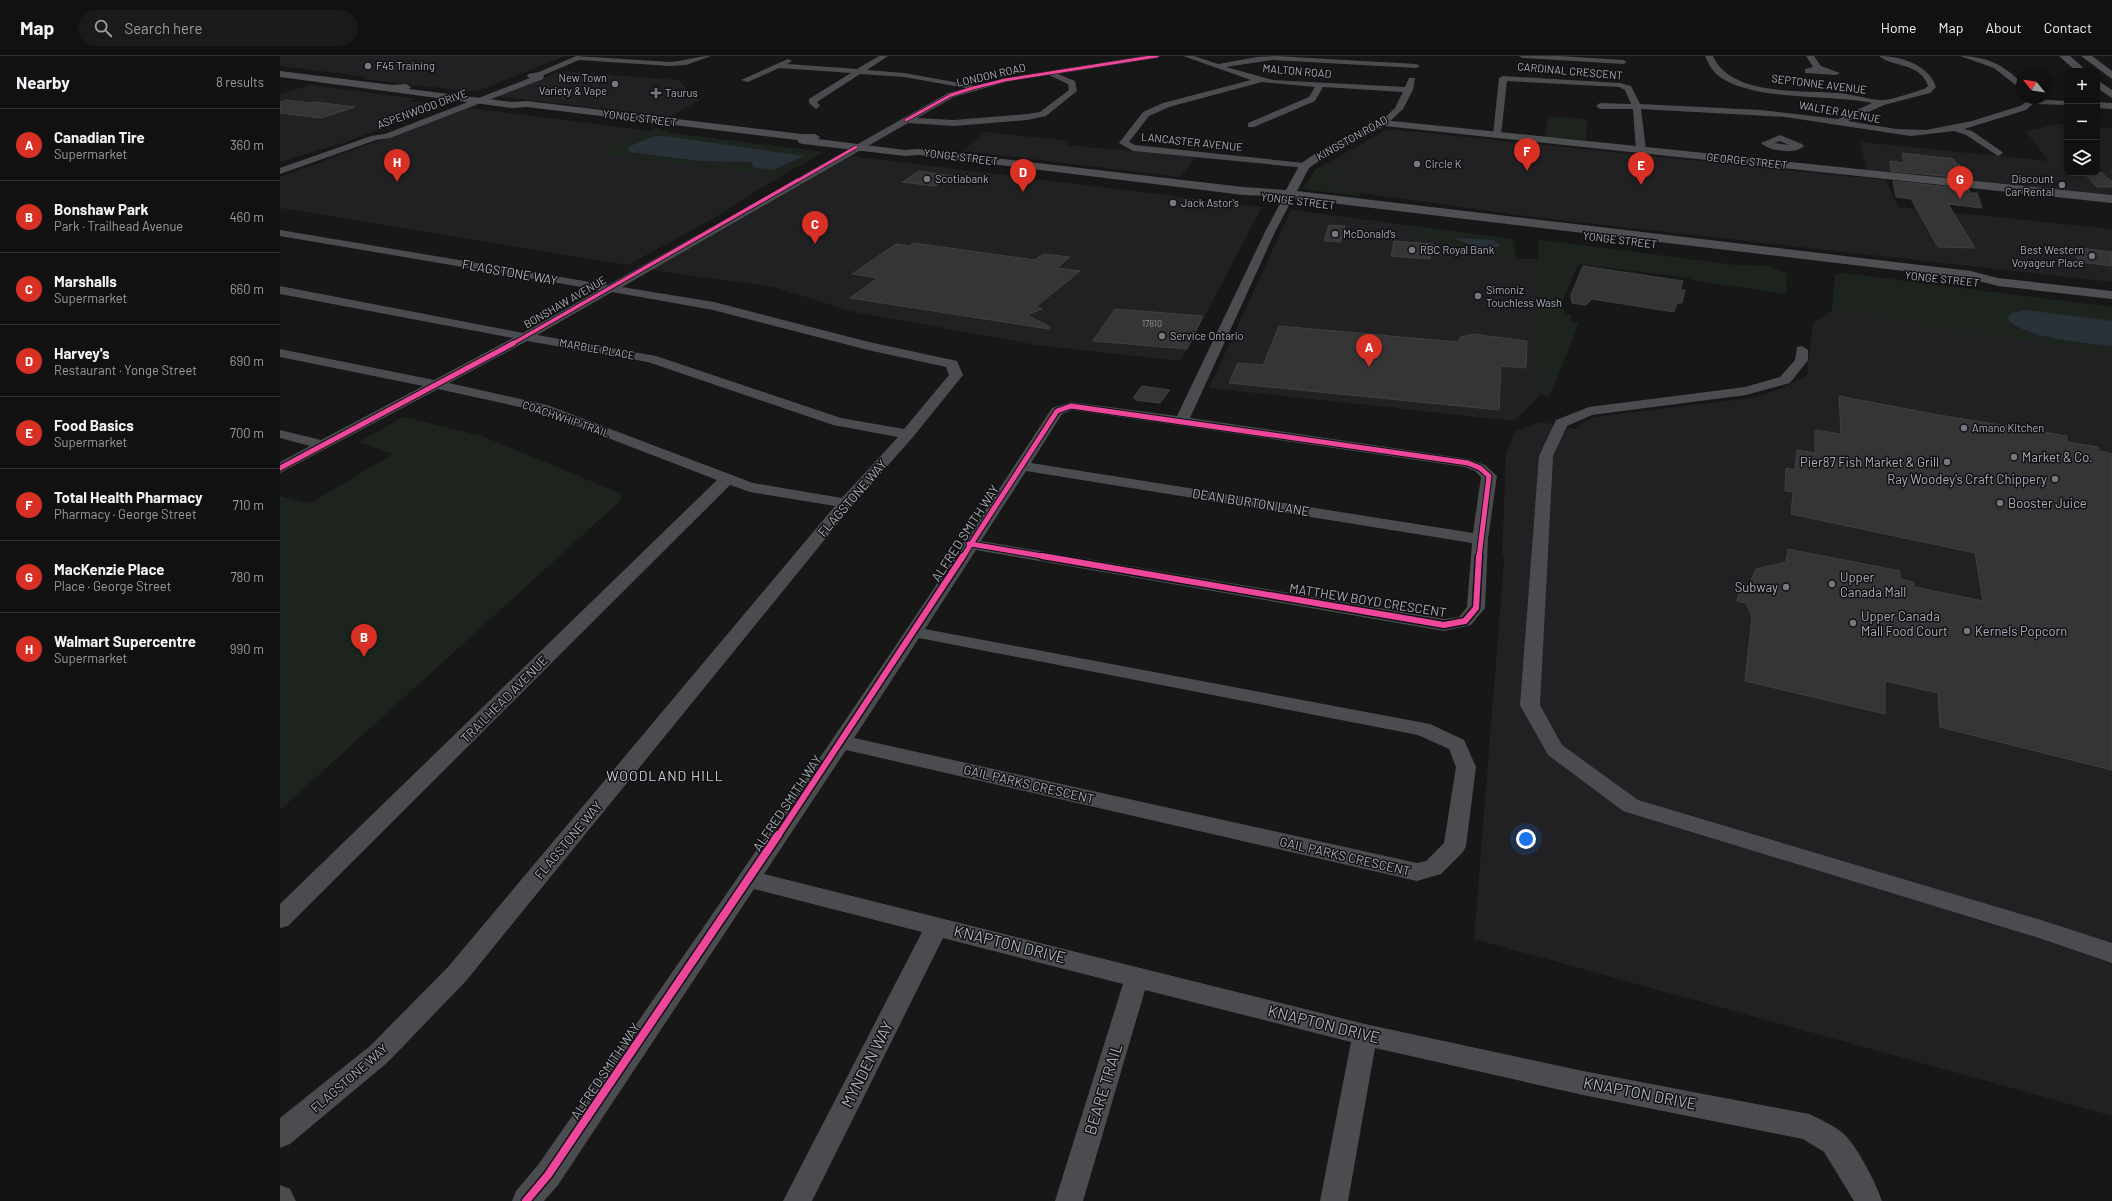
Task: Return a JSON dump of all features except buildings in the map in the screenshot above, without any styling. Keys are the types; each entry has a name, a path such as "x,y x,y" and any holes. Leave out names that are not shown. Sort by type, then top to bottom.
{"main road":[{"path":"2064,56 2078,68"},
{"path":"2086,56 2112,76"},
{"name":"YONGE STREET","path":"280,74 392,88 392,90 479,98 512,105 527,104 801,137 803,141 860,145 905,153 918,152 1243,191 1252,195 1288,197 1963,274 1998,282 2112,295"},
{"path":"2100,85 2112,95"},
{"name":"GEORGE STREET","path":"1383,123 2112,199"},
{"name":"KINGSTON ROAD","path":"1288,197 1304,166 1326,151 1383,123"},
{"name":"YONGE STREET","path":"1288,197 1934,279 1976,284 1998,282"}],"street":[{"path":"580,57 670,64 683,63 707,56"},
{"path":"745,80 779,66 798,56"},
{"path":"816,106 812,101 861,72 884,56"},
{"path":"1101,56 1117,63"},
{"name":"LONDON ROAD","path":"860,145 951,95 973,88 1050,73 1157,56"},
{"name":"MALTON ROAD","path":"1187,56 1216,67 1260,80 1409,90"},
{"name":"KINGSTON ROAD","path":"1383,123 1399,109 1409,90 1416,66 1416,56"},
{"path":"1523,56 1567,63 1623,62"},
{"name":"SEPTONNE AVENUE","path":"1710,56 1717,71 1734,81 1789,92 1843,96 1881,103"},
{"path":"1810,56 1818,68 1836,73 1804,70 1818,68"},
{"path":"1840,122 1862,110 1881,103 1927,92 1932,87 1931,83 1918,69 1883,56"},
{"path":"1964,56 1990,62 2004,69 2016,82"},
{"name":"ASPENWOOD DRIVE","path":"280,171 540,77 541,74 580,57"},
{"path":"1216,67 1257,59 1272,58 1416,66"},
{"path":"1566,81 1567,63"},
{"path":"779,66 936,79 973,88"},
{"path":"906,120 954,123 1042,114 1072,91 1072,84 1050,73"},
{"name":"CARDINAL CRESCENT","path":"1497,135 1503,78 1620,85 1628,88 1637,107 1641,150"},
{"name":"LANCASTER AVENUE","path":"1260,80 1166,105 1146,114 1124,143 1133,148 1304,166"},
{"name":"SEPTONNE AVENUE","path":"1734,81 1726,87 1754,86"},
{"path":"1251,125 1312,99 1318,90 1318,85"},
{"name":"LANCASTER AVENUE","path":"1185,92 1200,96"},
{"path":"2052,102 2064,103"},
{"name":"WALTER AVENUE","path":"1600,106 1637,107 1770,117 1810,117 1879,130 1905,133 1926,133 1953,128 2023,108 2027,104"},
{"path":"2100,105 2112,106"},
{"path":"1953,128 1969,133 1998,153"},
{"path":"1754,142 1766,143 1773,146 1799,146 1778,135 1766,143"},
{"name":"BONSHAW AVENUE","path":"280,468 525,337 860,145"},
{"path":"1181,422 1288,197"},
{"name":"FLAGSTONE WAY","path":"280,233 714,306 860,344 952,364 956,376 908,434 846,503 457,974 379,1054 280,1135"},
{"name":"MARBLE PLACE","path":"280,290 525,337 651,358 838,422 908,434"},
{"path":"1802,350 1801,360 1785,380 1746,392 1588,411 1561,423 1546,456 1530,705 1555,750 1631,806 2041,929 2112,953"},
{"name":"COACHWHIP TRAIL","path":"280,353 434,385 478,392 542,408 750,487 846,503"},
{"name":"MATTHEW BOYD CRESCENT","path":"969,544 1444,625 1465,621 1476,608 1480,539 1489,476 1480,468 1468,463 1071,406 1057,410"},
{"name":"ALFRED SMITH WAY","path":"526,1201 548,1175 842,742 1057,410"},
{"path":"280,434 323,445"},
{"name":"DEAN BURTON LANE","path":"1022,466 1480,539"},
{"name":"TRAILHEAD AVENUE","path":"280,919 727,479"},
{"name":"GAIL PARKS CRESCENT","path":"842,742 1417,872 1433,868 1455,846 1466,767 1457,746 1423,729 914,632"},
{"name":"KNAPTON DRIVE","path":"749,879 1365,1035 1583,1082 1809,1127 1834,1143 1864,1189 1868,1201"},
{"name":"MYNDEN WAY","path":"797,1201 937,926"},
{"name":"BEARE TRAIL","path":"1069,1201 1137,977"},
{"path":"1334,1201 1365,1035"}],"shaded area":[{"path":"280,56 565,56 475,92 364,79 368,77 280,66"},
{"path":"560,71 678,80 699,100 670,117 496,96"},
{"path":"309,85 418,99 407,101 441,106 346,142 280,162 280,95"},
{"path":"468,108 650,131 599,153 779,177 714,218 628,265 280,208 280,177"},
{"path":"1549,116 1587,119 1586,140 1545,137"},
{"path":"2056,124 2064,125 2064,176 2100,176 2100,127 2112,128 2112,195 1867,170 1860,142 2049,161 2026,132"},
{"path":"657,128 672,133 824,152 779,177 598,153"},
{"path":"1388,129 1885,180 1899,207 2112,229 2112,282 1533,217 1368,194 1303,189 1315,170"},
{"path":"984,132 1070,141 1067,145 1196,157 1180,177 963,151"},
{"path":"655,136 804,156 773,170 753,167 752,162 701,161 629,152 628,147"},
{"path":"851,156 1262,207 1181,361 1036,345 850,311 774,287 651,270"},
{"path":"1315,170 1351,170 1348,173 1338,172 1330,187 1360,192 1359,196 1303,189"},
{"path":"1291,210 1415,226 1412,236 1517,259 1539,259 1541,394 1514,421 1209,388"},
{"path":"1415,226 1513,239 1517,259 1443,250 1442,243 1412,236"},
{"path":"1453,238 1494,240 1495,243 1501,245 1495,248 1483,249"},
{"path":"1540,240 1736,265 1768,266 1787,273 1786,294 1691,280 1690,278 1578,264 1561,304 1565,313 1572,315 1570,321 1579,323 1549,398 1541,394 1538,242"},
{"path":"1841,273 2112,307 2112,1116 1474,939 1504,561 1502,553 1506,454 1515,431 1541,422 1575,429 1583,422 1595,417 1752,398 1783,388 1807,375 1813,322 1823,318 1832,310 1835,275"},
{"path":"1841,273 2112,307 2112,355 2081,351 2080,348 1973,332 1972,335 1924,328 1922,324 1832,310 1835,275"},
{"path":"2026,310 2112,321 2112,346 2071,341 2041,335 2016,326 2007,319 2011,313"},
{"path":"403,417 482,436 622,494 619,502 280,810 280,496 309,504 393,454 359,442"}],"cycle path":[{"path":"906,120 951,95 973,88 1005,80 1157,56"},
{"path":"280,468 525,337 856,147"},
{"path":"526,1201 548,1175 806,795 932,604 995,508 1057,411 1071,406 1100,409 1468,463 1480,468 1489,476 1480,539 1476,608 1465,621 1444,625 969,544"}],"place":[{"name":"F45 Training","path":"368,66"},
{"name":"New Town Variety & Vape","path":"615,84"},
{"name":"Taurus","path":"656,93"},
{"name":"Circle K","path":"1417,164"},
{"name":"Total Health Pharmacy","path":"1527,171"},
{"name":"Scotiabank","path":"927,179"},
{"name":"Walmart Supercentre","path":"397,182"},
{"name":"Food Basics","path":"1641,185"},
{"name":"Discount Car Rental","path":"2062,185"},
{"name":"Harvey's","path":"1023,192"},
{"name":"MacKenzie Place","path":"1960,199"},
{"name":"Jack Astor's","path":"1173,203"},
{"name":"McDonald's","path":"1335,234"},
{"name":"Marshalls","path":"815,244"},
{"name":"RBC Royal Bank","path":"1412,250"},
{"name":"Best Western Voyageur Place","path":"2092,256"},
{"name":"Simoniz Touchless Wash","path":"1478,296"},
{"name":"Service Ontario","path":"1162,336"},
{"name":"Canadian Tire","path":"1369,367"},
{"name":"Amano Kitchen","path":"1964,428"},
{"name":"Market & Co.","path":"2014,457"},
{"name":"Pier87 Fish Market & Grill","path":"1947,462"},
{"name":"Ray Woodey's Craft Chippery","path":"2055,479"},
{"name":"Booster Juice","path":"2000,503"},
{"name":"Upper Canada Mall","path":"1832,584"},
{"name":"Subway","path":"1786,587"},
{"name":"Upper Canada Mall Food Court","path":"1853,623"},
{"name":"Kernels Popcorn","path":"1967,631"},
{"name":"Bonshaw Park","path":"364,657"}],"district":[{"name":"WOODLAND HILL","path":"665,776"}]}
